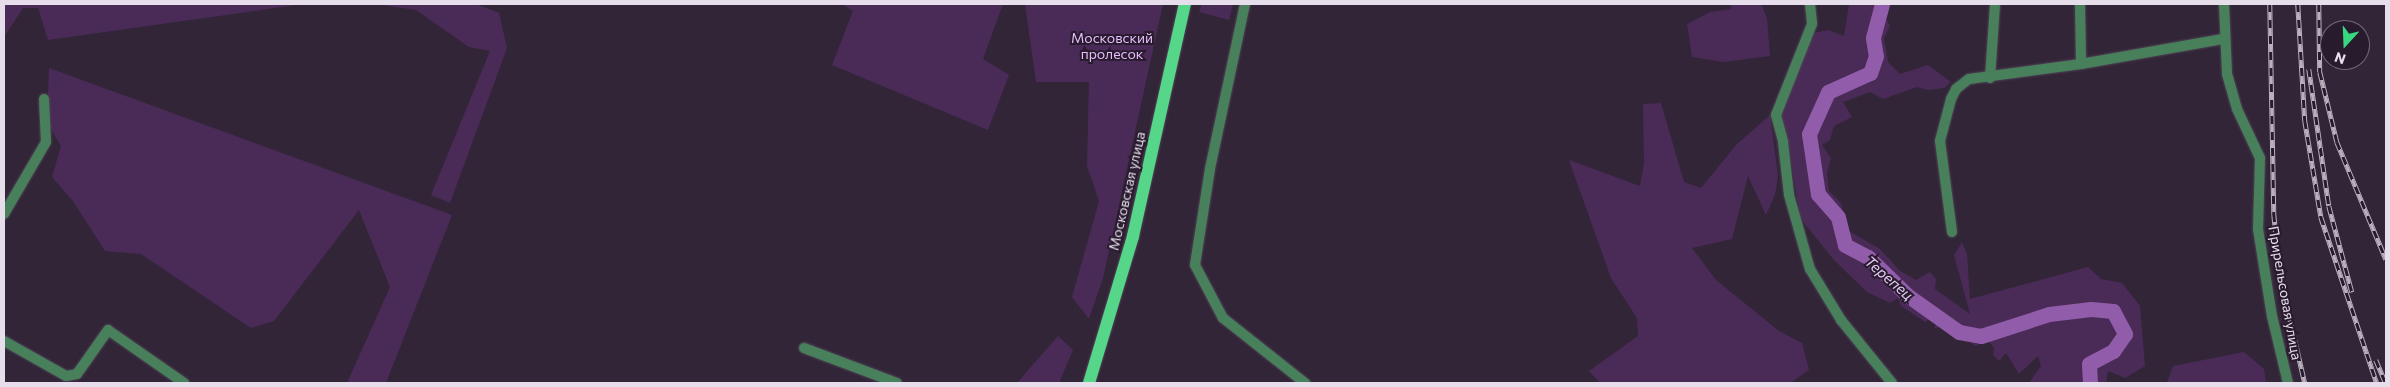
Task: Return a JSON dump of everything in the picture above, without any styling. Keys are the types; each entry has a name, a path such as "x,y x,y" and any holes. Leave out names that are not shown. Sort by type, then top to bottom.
{"main road":[{"name":"Московская улица","path":"1089,383 1109,327 1133,236 1185,4"}],"street":[{"path":"1245,4 1210,169 1195,265 1223,318 1305,383"},
{"path":"1810,4 1812,24 1776,115 1783,142 1789,195 1810,269 1841,320 1892,383"},
{"path":"1990,78 1995,4"},
{"path":"2080,4 2081,64"},
{"name":"Прирельсовая улица","path":"2224,4 2223,39 2227,74 2237,109 2260,158 2258,229 2272,316 2288,383"},
{"path":"1952,232 1940,141 1956,89 1969,79 1990,78 2081,64 2223,39"},
{"path":"4,214 46,142 44,99"},
{"path":"4,341 66,376 77,374 108,330 184,383"},
{"path":"804,348 897,383"}],"green space":[{"path":"4,4 303,4 48,40 38,8 23,8 4,37"},
{"path":"375,4 476,4 499,13 507,48 450,203 431,195 490,51 469,47 416,10"},
{"path":"842,4 1003,4 983,59 1009,75 988,130 832,65 853,11"},
{"name":"Московский пролесок","path":"1025,4 1163,4 1103,278 1089,319 1072,297 1099,201 1087,166 1089,82 1036,82"},
{"path":"1202,4 1233,4 1229,20 1199,12"},
{"path":"1731,4 1761,4 1767,18 1770,56 1724,62 1692,57 1687,24 1710,12 1731,9"},
{"path":"1849,4 1889,4 1885,17 1890,26 1884,38 1888,62 1900,74 1928,65 1951,82 1944,88 1928,90 1917,87 1883,99 1870,92 1843,102 1852,117 1834,126 1830,140 1822,145 1831,158 1827,173 1829,191 1841,203 1849,231 1880,249 1900,271 1916,280 1930,272 1936,279 1935,289 1970,314 1954,255 1962,242 1967,254 1970,299 2088,267 2101,279 2122,283 2140,306 2145,366 2125,378 2108,371 2106,383 2029,383 2041,366 2038,356 2019,374 2006,353 1999,361 1993,355 1994,348 1987,339 1976,346 1971,343 1956,320 1934,329 1941,311 1925,322 1901,306 1898,298 1890,303 1867,292 1834,260 1800,218 1788,140 1781,113 1814,33 1828,30 1844,36"},
{"path":"49,68 452,215 386,383 347,383 390,287 359,210 274,321 251,328 141,254 105,251 73,201 52,177 61,146 47,123"},
{"path":"1661,103 1684,182 1701,188 1737,144 1770,115 1778,176 1775,195 1766,215 1748,176 1732,239 1692,248 1716,280 1779,331 1802,343 1809,370 1790,383 1600,383 1589,371 1638,336 1637,318 1611,278 1569,160 1640,186 1644,163 1643,104"},
{"path":"1058,336 1073,350 1059,383 1017,383"},
{"path":"2244,352 2264,369 2266,383 2167,382 2173,366"}],"waterway":[{"name":"Терепец","path":"1882,4 1873,38 1876,56 1870,73 1828,92 1809,134 1818,194 1838,217 1845,245 1868,257 1907,295 1959,332 1981,336 2049,314 2091,309 2113,311 2125,334 2113,351 2089,364 2090,383"}],"railway":[{"path":"2270,4 2274,214 2280,275 2305,383"},
{"path":"2298,4 2305,121 2321,217 2377,383"},
{"path":"2319,4 2320,72 2337,142 2386,259"},
{"path":"2309,69 2329,206 2352,292"},
{"path":"2376,360 2386,383"}]}
